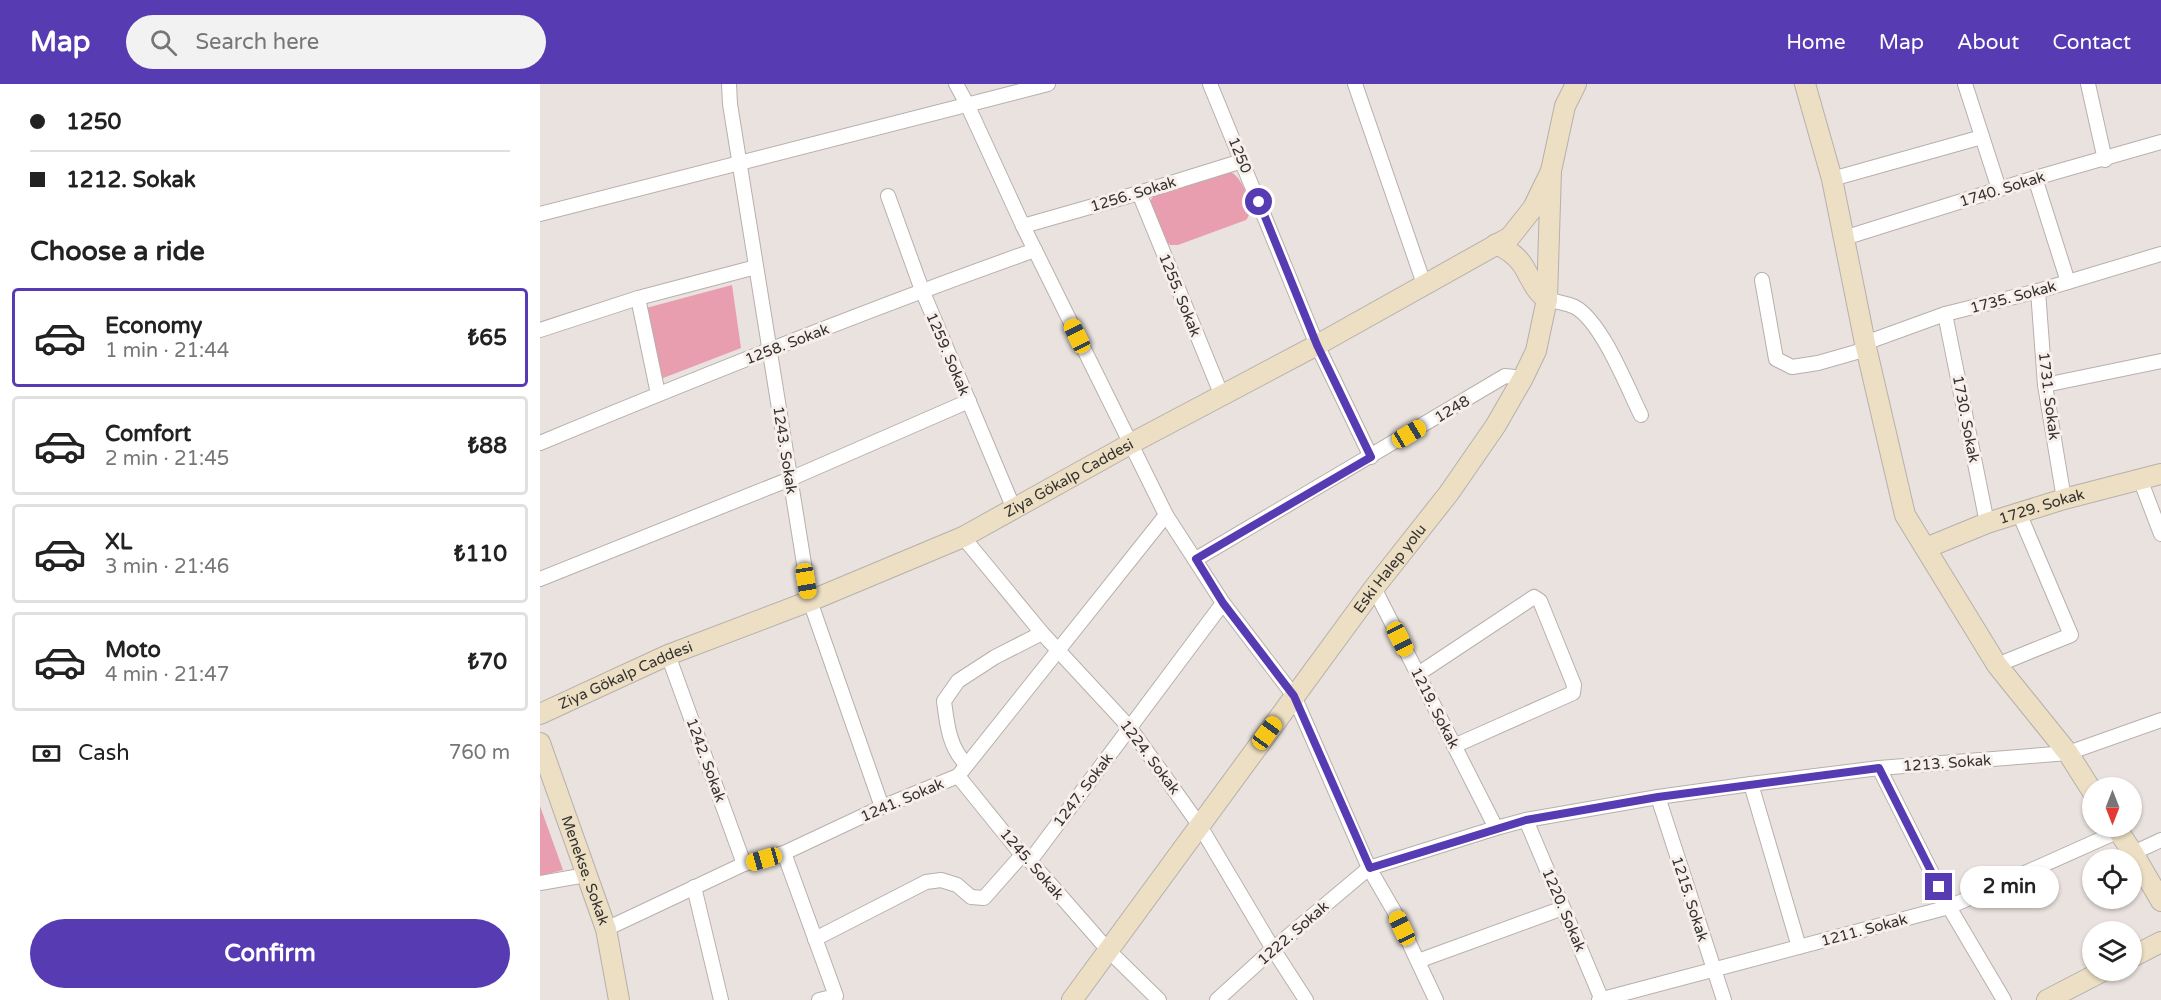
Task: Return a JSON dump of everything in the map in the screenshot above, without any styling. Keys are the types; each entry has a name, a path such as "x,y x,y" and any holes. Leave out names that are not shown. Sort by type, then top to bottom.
{"street":[{"name":"1243. Sokak","path":"729,84 730,104 768,351 810,601 882,807"},
{"path":"956,84 1023,226 1166,515 1223,603 1294,696 1370,868 1395,911 1436,1000"},
{"path":"540,214 1048,84"},
{"name":"1250","path":"1210,84 1317,345 1371,457"},
{"path":"1355,84 1424,284"},
{"name":"Eski Halep yolu","path":"1072,1000 1374,588 1449,493 1496,425 1523,378 1536,351 1547,299 1551,171 1565,106 1576,84"},
{"path":"1805,84 1832,180 1866,346 1905,515 1997,665 2068,753 2083,777"},
{"path":"1965,84 1999,189"},
{"path":"2088,84 2105,160"},
{"path":"1832,180 1982,137"},
{"name":"1740. Sokak","path":"1844,238 2035,178 2105,160 2161,142"},
{"name":"1256. Sokak","path":"1023,226 1139,194 1242,161"},
{"name":"Ziya Gökalp Caddesi","path":"540,714 668,655 810,601 963,537 1130,444 1317,345 1510,237 1533,208 1551,171"},
{"path":"2035,178 2068,282"},
{"name":"1255. Sokak","path":"1139,194 1222,396"},
{"name":"1259. Sokak","path":"888,196 922,290 1014,509"},
{"path":"1496,244 1510,251 1521,262 1540,296 1574,306 1589,318 1602,337 1641,415"},
{"name":"1258. Sokak","path":"540,443 922,290 1035,250"},
{"name":"1735. Sokak","path":"1762,280 1776,359 1792,367 1818,363 1945,314 2038,291 2161,254"},
{"path":"540,330 638,298 756,267"},
{"name":"1731. Sokak","path":"2038,291 2045,386 2064,500"},
{"path":"638,298 658,394"},
{"name":"1730. Sokak","path":"1945,314 1987,523"},
{"path":"2045,386 2161,362"},
{"name":"1248","path":"1196,559 1505,376 1523,378"},
{"path":"540,579 790,479 969,401"},
{"name":"1729. Sokak","path":"1926,548 1987,523 2161,474"},
{"path":"2140,479 2161,534"},
{"path":"1997,665 2071,635 2019,513"},
{"name":"1241. Sokak","path":"606,929 744,864 784,853 962,770 1166,515"},
{"name":"1224. Sokak","path":"963,537 1042,633 1130,728 1200,826 1306,1000"},
{"name":"1219. Sokak","path":"1374,588 1496,828"},
{"path":"1418,674 1533,597 1540,601 1574,685 1573,693 1454,746"},
{"name":"1247. Sokak","path":"815,939 926,882 941,880 957,885 971,897 984,898 1026,858 1130,728 1223,603"},
{"name":"1245. Sokak","path":"1042,633 995,657 958,681 944,701 948,732 962,770 1026,858 1108,950 1159,1000"},
{"name":"1242. Sokak","path":"668,655 744,864"},
{"name":"1213. Sokak","path":"1370,868 1526,820 1658,797 1879,768 2068,753 2161,720"},
{"name":"Menekse. Sokak","path":"540,743 606,929 619,1000"},
{"path":"1879,768 1949,907 2004,1000"},
{"path":"1751,784 1799,947"},
{"name":"1215. Sokak","path":"1658,797 1724,1000"},
{"name":"1220. Sokak","path":"1526,820 1601,1000"},
{"name":"1211. Sokak","path":"1601,1000 1949,907 2100,837"},
{"path":"2142,849 2161,840"},
{"path":"784,853 836,996 819,1000"},
{"name":"1222. Sokak","path":"1218,1000 1273,949 1370,868"},
{"path":"2142,868 2161,901"},
{"path":"540,883 586,875"},
{"path":"694,887 721,1000"},
{"path":"1418,961 1563,908"},
{"path":"2142,952 2161,942"},
{"path":"2047,1000 2084,981"}],"shaded area":[{"path":"1231,172 1236,175 1247,194 1250,209 1246,220 1178,245 1170,245 1164,240 1149,202 1154,196"},
{"path":"732,285 741,348 658,380 646,308"},
{"path":"540,806 563,870 540,876"}],"route":[{"path":"1259,202 1317,345 1371,457 1196,559 1223,603 1294,696 1370,868 1526,820 1658,797 1879,768 1939,887"}]}
